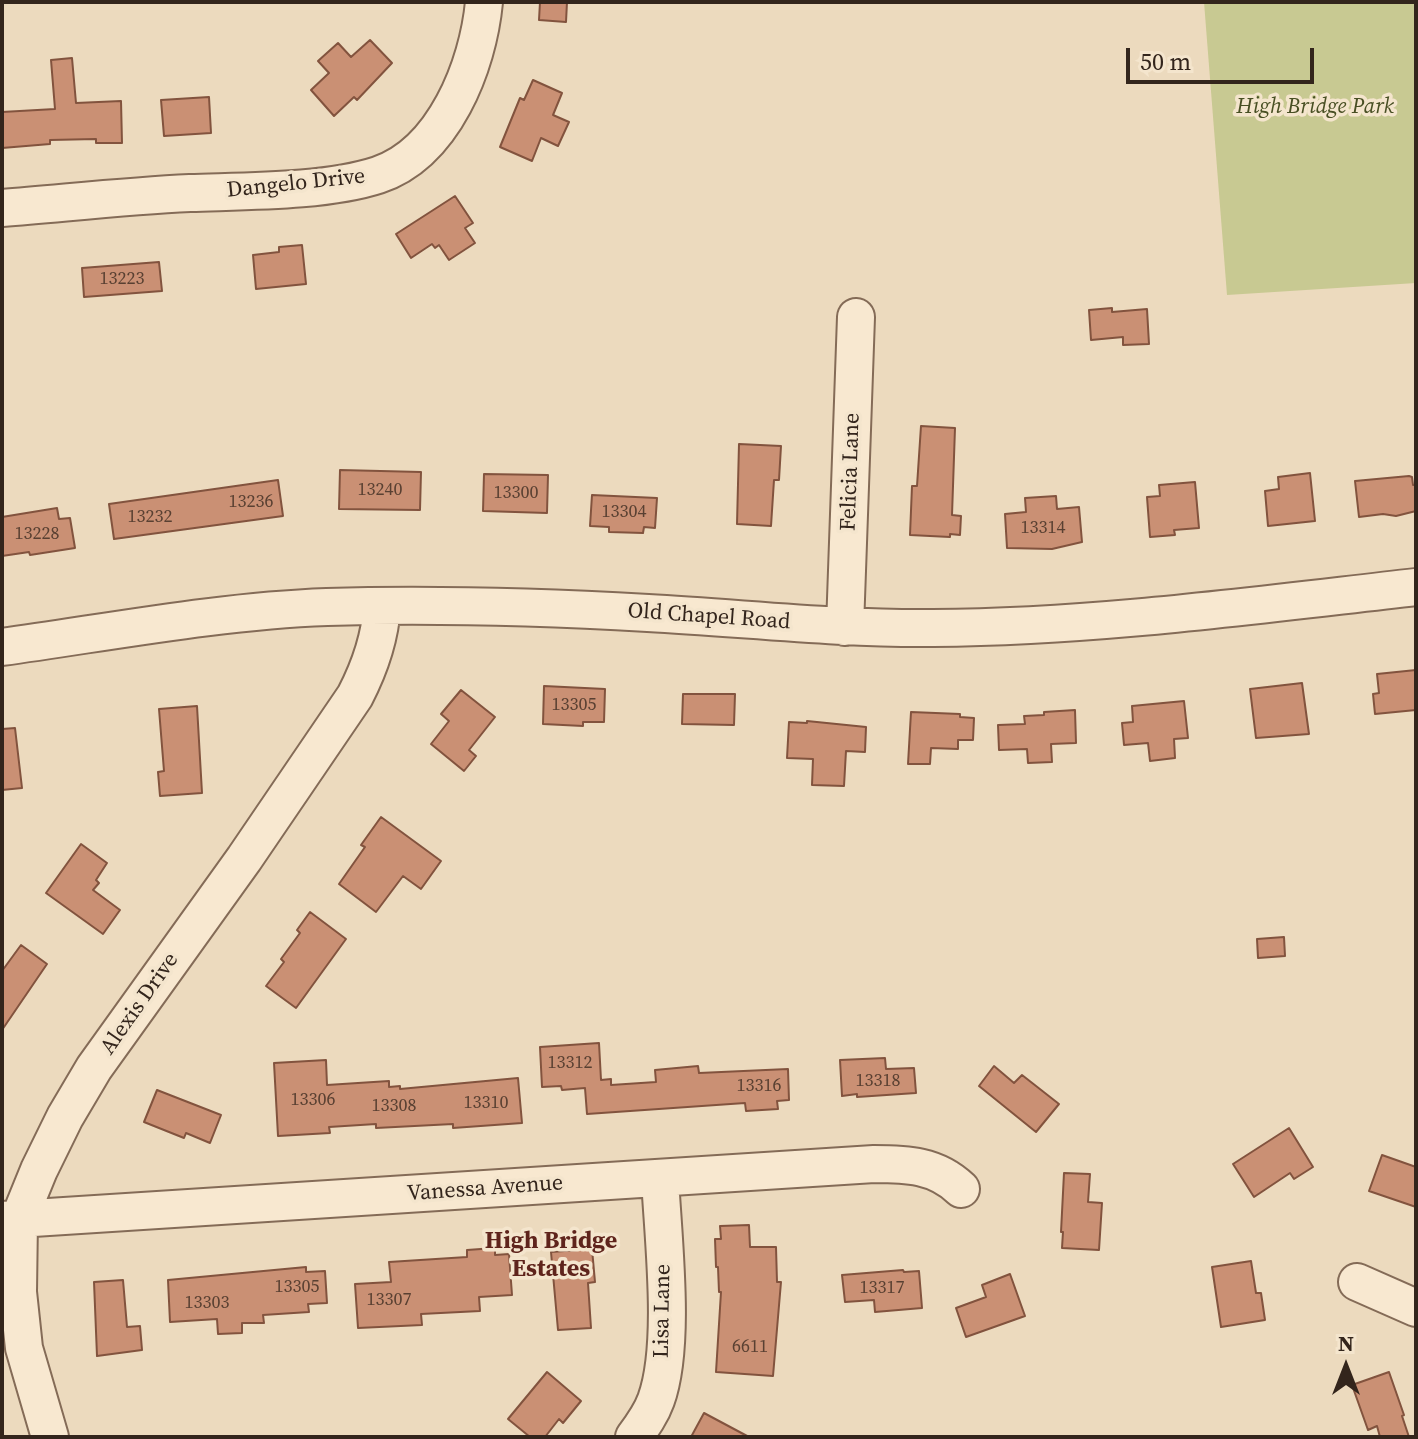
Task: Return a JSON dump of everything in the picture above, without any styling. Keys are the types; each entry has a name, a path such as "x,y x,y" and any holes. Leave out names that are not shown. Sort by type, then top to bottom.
{"street":[{"name":"Dangelo Drive","path":"2,208 309,186 378,175 410,157 440,126 465,78 482,20 484,2"},
{"name":"Felicia Lane","path":"845,627 856,317"},
{"name":"Old Chapel Road","path":"2,647 275,610 382,606 649,613 845,627 938,628 1143,617 1416,587"},
{"name":"Alexis Drive","path":"50,1437 24,1348 10,1220 94,1068 244,859 355,696 376,649 382,606"},
{"name":"Vanessa Avenue","path":"10,1220 895,1164 914,1165 941,1173 961,1189"},
{"name":"Lisa Lane","path":"634,1437 645,1423 657,1397 663,1363 666,1295 660,1178"},
{"path":"1357,1282 1416,1308"}],"green space":[{"name":"High Bridge Park","path":"1204,2 1416,2 1416,283 1227,295"}],"building":[{"path":"540,2 567,2 566,22 539,20"},
{"path":"370,40 392,63 357,100 354,97 334,116 311,90 329,73 318,61 338,43 351,57"},
{"path":"72,58 76,103 121,101 122,143 96,143 96,139 50,140 50,144 2,148 2,112 55,109 51,60"},
{"path":"533,80 562,93 553,115 569,122 558,146 541,138 532,161 500,147 520,98 524,100"},
{"path":"209,97 211,133 164,136 161,100"},
{"path":"455,196 473,223 465,228 475,243 449,260 439,245 435,248 432,244 411,258 396,234"},
{"path":"302,245 306,284 256,289 253,255 279,252 279,247"},
{"path":"159,262 162,291 84,297 82,268"},
{"path":"1112,308 1112,312 1147,309 1149,344 1123,345 1123,337 1091,340 1089,310"},
{"path":"921,426 955,428 952,515 961,516 960,535 910,535 912,486 917,486"},
{"path":"739,444 781,446 779,480 774,480 771,526 737,524"},
{"path":"340,470 421,472 420,510 339,509"},
{"path":"1310,473 1315,521 1268,526 1265,491 1279,489 1278,477"},
{"path":"484,474 548,475 547,513 483,511"},
{"path":"1409,476 1416,485 1416,511 1396,516 1359,517 1355,481"},
{"path":"278,480 283,516 114,539 109,504"},
{"path":"1195,482 1199,528 1174,530 1175,535 1150,537 1147,497 1160,496 1159,485"},
{"path":"592,495 657,498 655,528 644,527 643,533 609,532 609,527 590,526"},
{"path":"1056,496 1057,509 1079,507 1082,542 1052,549 1007,548 1005,514 1026,512 1025,498"},
{"path":"57,508 59,519 70,518 75,548 2,556 2,517"},
{"path":"1416,670 1416,710 1375,714 1373,694 1379,693 1377,674"},
{"path":"1302,683 1309,734 1256,738 1250,689"},
{"path":"544,686 605,689 604,722 583,722 583,726 543,724"},
{"path":"461,690 495,717 469,750 476,756 464,771 431,744 449,721 441,714"},
{"path":"683,694 735,694 734,725 682,724"},
{"path":"1184,701 1188,738 1174,739 1175,758 1150,761 1148,743 1124,745 1122,723 1133,722 1132,706"},
{"path":"197,706 202,793 160,796 158,772 164,771 159,709"},
{"path":"1075,710 1076,743 1051,744 1052,762 1028,763 1027,749 999,750 998,725 1025,724 1024,716"},
{"path":"911,712 960,714 960,717 974,718 973,740 958,740 958,749 931,748 930,764 908,764"},
{"path":"789,722 866,727 865,752 846,751 844,786 812,785 813,759 787,758"},
{"path":"15,728 22,788 2,790 2,729"},
{"path":"381,817 441,861 421,889 403,876 376,912 339,884"},
{"path":"81,844 107,863 93,890 120,910 103,934 46,893"},
{"path":"310,912 346,939 296,1008 266,986 284,962 281,959 300,933 297,930"},
{"path":"1284,937 1285,956 1258,958 1257,939"},
{"path":"21,945 47,964 2,1030 2,971"},
{"path":"599,1043 601,1080 611,1079 611,1085 656,1082 655,1070 698,1066 699,1073 788,1069 789,1100 777,1101 778,1109 746,1111 745,1103 587,1114 585,1088 562,1090 561,1086 542,1087 540,1047"},
{"path":"885,1058 886,1069 914,1068 916,1093 842,1096 840,1060"},
{"path":"326,1060 327,1085 389,1081 389,1087 400,1086 400,1089 518,1078 522,1123 453,1128 453,1124 376,1128 376,1124 329,1127 330,1133 278,1136 274,1063"},
{"path":"994,1066 1014,1083 1022,1075 1059,1104 1036,1132 979,1086"},
{"path":"157,1090 221,1115 210,1143 186,1133 184,1138 144,1122"},
{"path":"1289,1128 1313,1167 1294,1179 1290,1173 1254,1197 1233,1164"},
{"path":"1382,1155 1416,1167 1416,1207 1369,1191"},
{"path":"1064,1173 1090,1174 1088,1202 1102,1203 1099,1250 1062,1248"},
{"path":"749,1225 750,1247 776,1247 777,1282 781,1282 773,1376 716,1372 721,1292 715,1239 721,1239 720,1226"},
{"path":"495,1248 495,1255 509,1254 512,1295 479,1297 480,1311 421,1314 422,1325 358,1328 355,1284 391,1282 389,1262 467,1257 467,1250"},
{"path":"592,1249 595,1282 588,1283 591,1328 558,1330 551,1252"},
{"path":"1251,1261 1256,1293 1261,1293 1265,1320 1221,1327 1212,1267"},
{"path":"306,1267 306,1272 325,1271 327,1303 308,1304 309,1312 263,1315 264,1323 242,1323 242,1333 218,1334 217,1319 170,1322 168,1280"},
{"path":"919,1271 922,1308 875,1312 874,1300 845,1302 842,1275"},
{"path":"1010,1274 1025,1316 966,1337 956,1308 986,1297 982,1285"},
{"path":"123,1280 127,1327 140,1326 142,1350 97,1356 94,1282"},
{"path":"547,1372 581,1401 563,1423 559,1419 545,1437 530,1437 508,1419"},
{"path":"1389,1372 1409,1437 1380,1437 1377,1426 1368,1430 1352,1385"},
{"path":"704,1413 749,1437 691,1437"}],"district":[{"name":"High Bridge Estates","path":"551,1256"}]}
